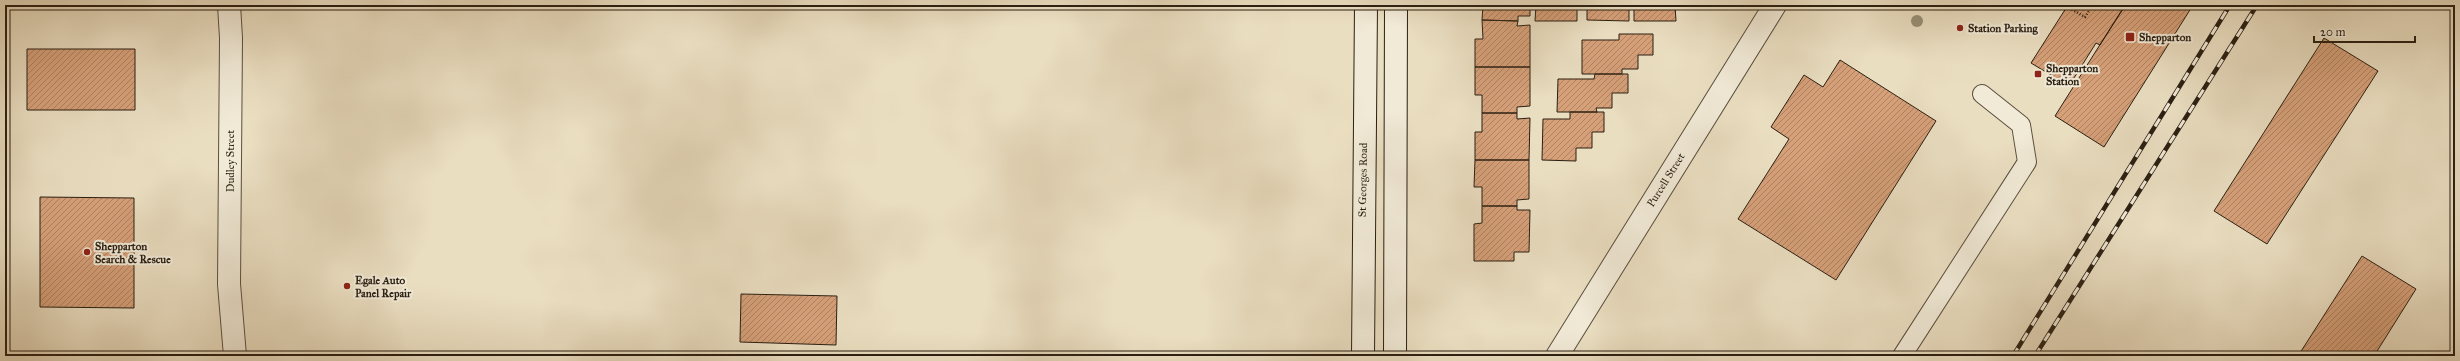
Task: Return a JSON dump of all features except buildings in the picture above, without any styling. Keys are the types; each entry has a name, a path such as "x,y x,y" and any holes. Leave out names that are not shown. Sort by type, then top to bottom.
{"street":[{"name":"Dudley Street","path":"222,356 229,284 231,38 229,5"},
{"name":"Dudley Street","path":"231,38 235,5"},
{"name":"St Georges Road","path":"1363,356 1366,5"},
{"path":"1395,356 1396,5"},
{"name":"Purcell Street","path":"1557,356 1775,5"},
{"name":"Dudley Street","path":"229,284 235,356"}],"lane":[{"path":"1902,356 2027,162 2021,125 1982,94"}],"path":[{"path":"2064,5 2085,17 2093,5"}],"railway":[{"path":"2013,356 2230,5"},
{"path":"2035,356 2257,5"}],"place":[{"name":"Station Parking","path":"1960,28"},
{"name":"Shepparton","path":"2130,37"},
{"name":"Shepparton Station","path":"2038,74"},
{"name":"Shepparton Search & Rescue","path":"87,252"},
{"name":"Egale Auto Panel Repair","path":"347,286"}]}
